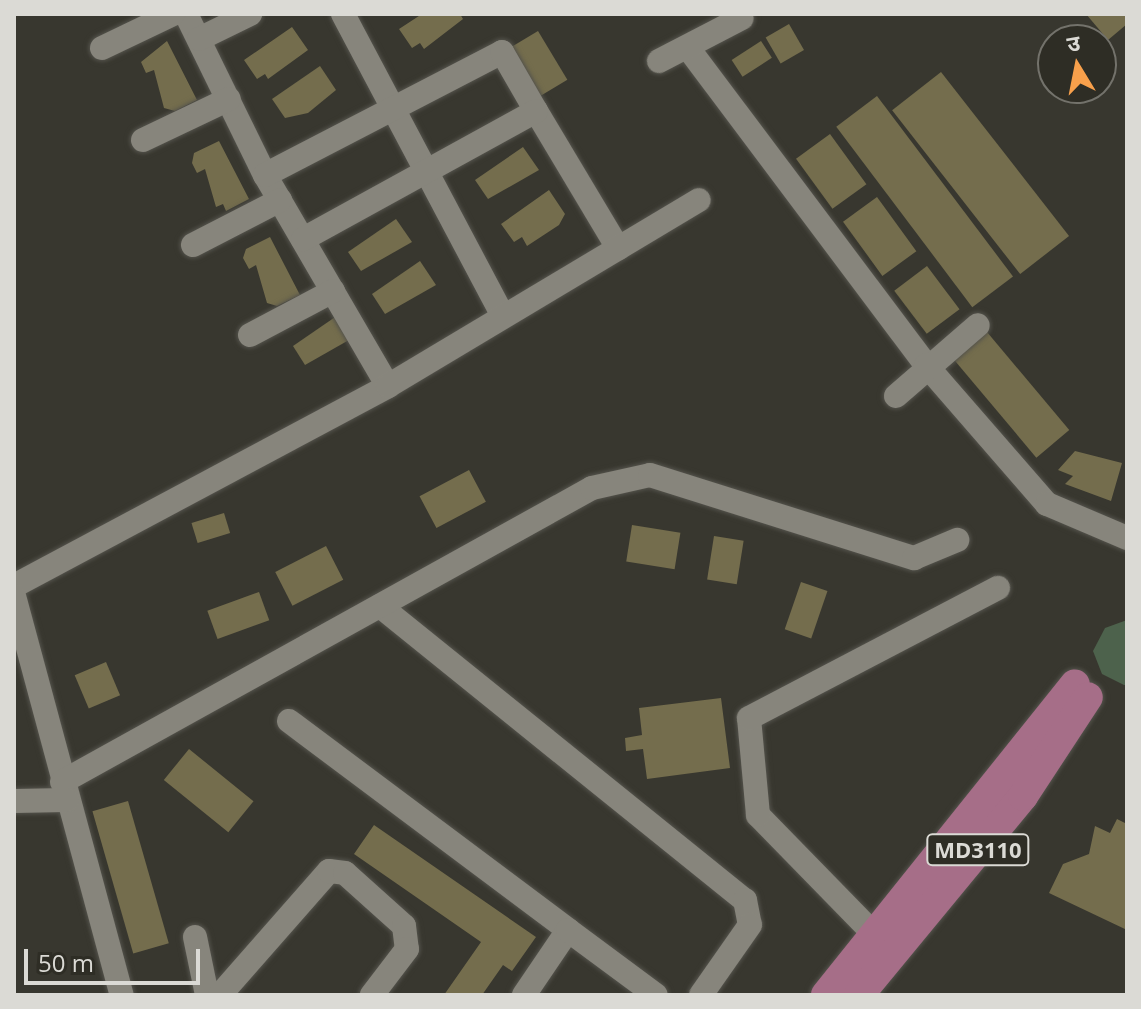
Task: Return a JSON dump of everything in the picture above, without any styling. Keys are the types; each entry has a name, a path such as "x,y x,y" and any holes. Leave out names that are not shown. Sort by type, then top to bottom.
{"main road":[{"name":"MD3110","path":"826,995 1081,690 1023,796 859,995"}],"street":[{"path":"102,48 173,14"},
{"path":"186,14 265,175 388,386"},
{"path":"199,39 250,14"},
{"path":"343,14 502,314"},
{"path":"659,61 742,18"},
{"path":"688,48 926,365 1047,504 1127,538"},
{"path":"265,175 502,52 618,248"},
{"path":"143,140 229,99"},
{"path":"303,239 536,111"},
{"path":"193,245 280,200"},
{"path":"14,586 388,386 502,314 699,200"},
{"path":"250,335 333,291"},
{"path":"896,396 926,365 978,325"},
{"path":"14,801 64,791 380,606 592,488 650,475 914,558 957,540"},
{"path":"874,934 758,815 749,718 998,588"},
{"path":"14,596 64,791 124,989"},
{"path":"380,606 745,900 750,925 701,995"},
{"path":"289,721 658,994"},
{"path":"220,995 329,871 345,873 404,926 407,949 372,995"},
{"path":"524,995 568,930"},
{"path":"195,937 207,995"}],"green space":[{"path":"1127,620 1127,685 1124,685 1102,674 1093,651 1105,628"}],"building":[{"path":"422,14 460,14 463,19 424,49 420,43 412,48 399,29"},
{"path":"1086,14 1127,14 1127,24 1117,32 1117,24 1094,24"},
{"path":"789,24 804,50 781,63 766,38"},
{"path":"292,27 308,50 268,79 265,74 257,79 244,60"},
{"path":"538,31 567,80 538,97 509,49"},
{"path":"167,41 197,100 175,111 164,108 154,70 146,73 141,62"},
{"path":"761,41 772,58 743,77 732,60"},
{"path":"320,66 336,90 308,113 285,118 272,99"},
{"path":"941,72 1069,236 1020,274 892,110"},
{"path":"877,96 1013,276 972,307 836,127"},
{"path":"830,134 866,184 832,209 796,159"},
{"path":"219,141 249,199 226,211 223,204 216,207 205,169 197,173 192,163 194,153"},
{"path":"523,147 539,170 488,199 475,180"},
{"path":"549,190 565,214 559,225 527,246 522,237 514,242 501,224"},
{"path":"877,197 916,251 882,276 843,222"},
{"path":"396,219 412,242 361,271 348,252"},
{"path":"270,237 300,295 277,306 267,303 256,265 249,269 243,258 246,249"},
{"path":"420,261 436,285 385,314 372,294"},
{"path":"927,266 959,309 927,334 894,291"},
{"path":"341,313 356,336 305,365 293,346"},
{"path":"987,332 1069,430 1036,458 954,360"},
{"path":"1075,451 1122,463 1111,501 1065,484 1073,476 1058,470"},
{"path":"469,470 486,502 436,528 420,496"},
{"path":"224,513 230,533 198,543 191,523"},
{"path":"632,525 680,533 675,569 626,562"},
{"path":"714,536 744,541 737,584 707,579"},
{"path":"326,546 343,580 292,606 275,572"},
{"path":"801,582 827,591 811,638 785,629"},
{"path":"259,592 269,620 218,639 207,611"},
{"path":"106,662 120,695 89,708 75,675"},
{"path":"721,698 730,768 647,779 643,749 626,751 625,738 642,735 639,708"},
{"path":"189,749 254,801 228,832 164,780"},
{"path":"128,801 169,943 133,953 92,811"},
{"path":"1117,819 1127,824 1127,930 1049,893 1063,864 1089,854 1095,826 1110,833"},
{"path":"374,825 536,937 512,971 503,965 482,995 444,995 481,942 354,854"}]}
